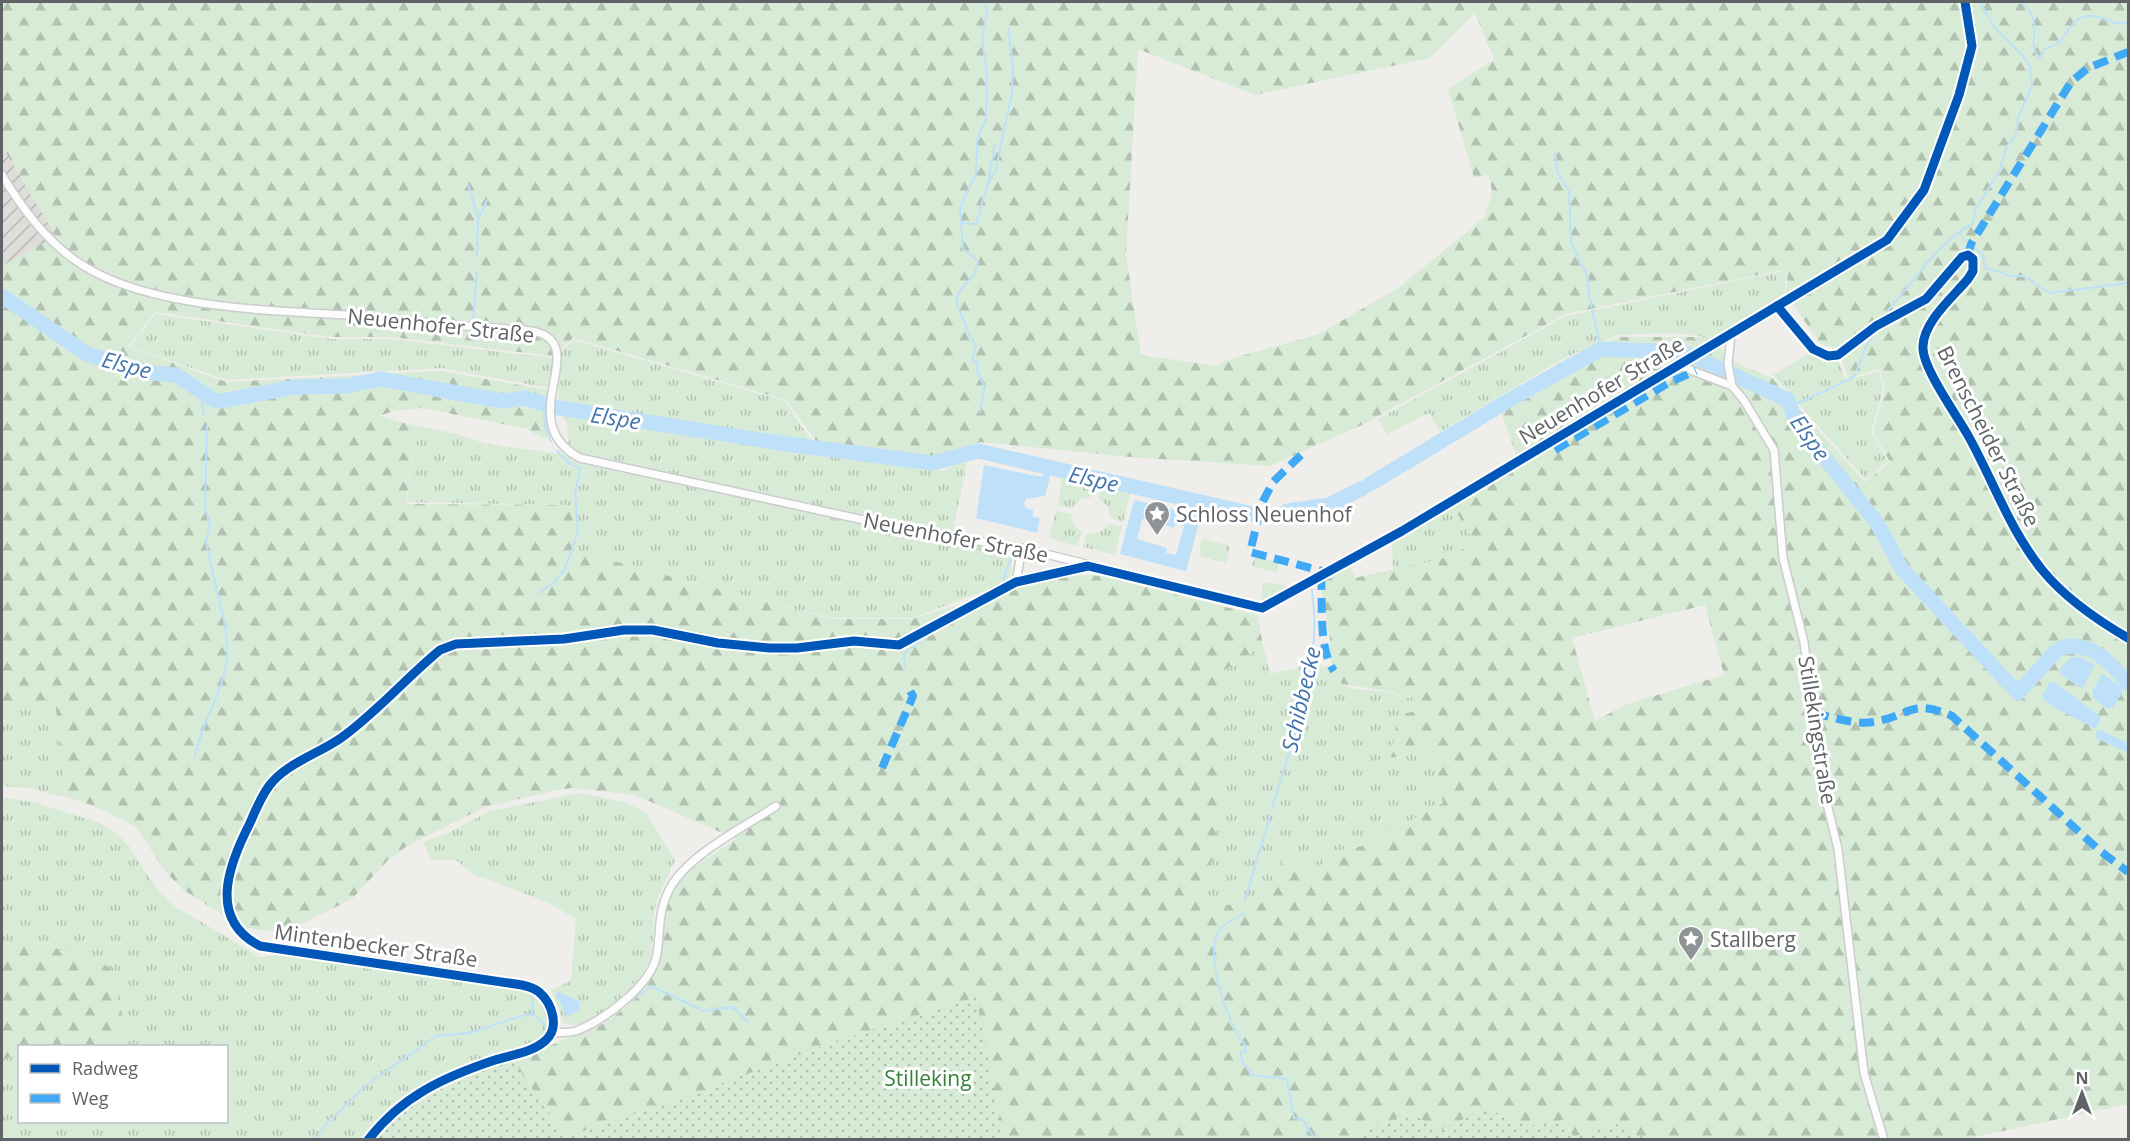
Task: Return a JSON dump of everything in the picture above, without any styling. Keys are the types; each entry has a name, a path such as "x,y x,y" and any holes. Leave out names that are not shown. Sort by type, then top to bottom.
{"street":[{"name":"Neuenhofer Straße","path":"2,175 34,223 72,258 112,280 161,294 213,305 404,319 541,333 554,343 558,358 549,402 553,428 561,444 569,452 595,462 704,483 905,529 1022,548 1262,608 1402,531 1887,240 1913,207 1923,190 1967,70 1972,46 1965,2"},
{"name":"Brenscheider Straße","path":"1776,306 1814,349 1828,356 1838,355 1876,326 1926,299 1962,257 1968,255 1973,259 1973,271 1968,279 1927,331 1922,344 1925,360 1970,439 2020,538 2042,570 2082,608 2128,638"},
{"path":"1731,335 1728,364 1732,386"},
{"path":"1680,366 1732,386"},
{"name":"Stillekingstraße","path":"1732,386 1743,399 1774,450 1783,558 1804,642 1820,771 1838,849 1864,1073 1884,1140"},
{"path":"1016,582 1022,548"},
{"name":"Mintenbecker Straße","path":"553,1033 554,1022 550,1009 539,992 532,988 378,962 278,950 248,940 235,927 230,915 228,878 232,858 269,786 288,770 339,739 440,650 456,644 564,639 634,630 653,630 718,643 769,648 797,648 854,641 898,645 1016,582 1088,566"},
{"path":"368,1140 386,1117 417,1094 467,1069 540,1046 553,1033 575,1031 628,998 647,977 654,965 658,917 673,883 690,863 776,806"}],"shaded area":[{"path":"2,146 57,237 2,266"}],"green space":[{"path":"2,2 2128,2 2128,1104 1961,1140 372,1139 392,1118 438,1088 591,1029 608,1021 623,1009 640,994 652,978 659,955 665,908 674,886 687,872 736,839 635,795 572,788 556,790 485,807 407,846 388,860 352,899 283,933 242,927 182,889 165,871 136,827 95,806 65,797 55,699 2,705 2,266 56,237 2,146","holes":["1475,13 1494,59 1448,89 1474,178 1489,175 1492,191 1485,217 1398,288 1319,334 1224,361 1217,366 1141,355 1126,255 1138,49 1255,95 1430,58","1788,269 1786,295 1821,344 1838,349 1848,378 1880,369 1885,390 1873,432 1890,462 1865,482 1772,378 1736,363 1709,337 1619,337 1566,359 1497,401 1520,465 1452,505 1475,543 1449,557 1355,578 1350,564 1320,581 1330,639 1329,656 1334,668 1329,668 1342,684 1394,692 1402,698 1414,697 1416,711 1398,715 1391,758 1429,749 1443,803 1363,846 1328,852 1318,872 1284,857 1265,903 1204,906 1224,789 1226,685 1214,677 1263,645 1257,615 1103,576 1070,575 1037,581 912,619 831,619 579,552 570,505 406,504 415,426 379,416 394,411 422,408 528,429 543,439 554,436 546,409 548,390 441,371 227,382 128,347 155,312 330,337 391,337 553,356 573,338 786,400 822,449 935,466 980,442 1130,457 1269,466 1358,427 1566,314","1705,605 1724,675 1627,704 1595,721 1572,638"]},
{"path":"1787,270 1784,296 1713,338 1675,333 1618,335 1564,358 1440,432 1429,413 1387,434 1378,419 1566,316"},
{"path":"155,314 331,339 391,339 553,358 574,340 785,401 820,454 942,471 968,458 951,541 1004,551 1012,559 1008,582 913,618 831,618 579,553 570,505 407,502 415,426 453,433 487,444 569,455 567,423 558,409 559,390 441,368 227,380 130,347"},
{"path":"1808,354 1820,359 1838,359 1846,381 1879,371 1883,390 1871,432 1888,461 1866,480 1773,375"},
{"path":"1062,475 1095,483 1092,497 1082,498 1072,509 1058,505"},
{"path":"1101,484 1131,491 1123,522 1111,518 1108,507 1099,499"},
{"path":"1452,505 1475,543 1450,557 1393,570 1392,541"},
{"path":"1056,511 1071,514 1073,524 1082,532 1077,546 1049,538"},
{"path":"1109,524 1122,526 1115,555 1083,547 1087,534 1102,531"},
{"path":"1204,539 1230,546 1226,563 1200,556 1201,541"},
{"path":"1255,556 1279,563 1276,572 1252,566"},
{"path":"1263,582 1285,585 1283,591 1261,601"},
{"path":"1263,645 1270,674 1321,662 1321,667 1329,668 1341,683 1355,689 1388,692 1402,698 1414,697 1595,721 1363,846 1328,852 1318,872 1265,903 1204,906 1211,863 1213,678"},
{"path":"55,698 65,797 28,788 2,786 2,705"},
{"path":"580,793 627,803 646,813 675,860 655,906 652,950 642,975 622,996 598,1015 574,1025 564,1023 551,990 571,981 576,919 547,902 473,874 456,860 431,860 423,842 448,833 490,811"},
{"path":"2,797 37,803 100,823 115,832 129,846 157,889 176,907 260,957 279,955 388,968 521,990 535,998 545,1009 549,1022 548,1030 545,1037 469,1066 425,1086 384,1117 364,1139 2,1139 2,1060 18,1054 18,1123 228,1123 228,1045 112,1045 124,1022 21,936 2,944"},
{"path":"21,936 110,967 124,1022 112,1045 18,1045 18,1054 2,1060 2,944"},
{"name":"Stilleking","path":"976,997 1004,1139 373,1140 388,1124 419,1099 473,1072 513,1060 565,1137 682,1098 836,1041"},
{"path":"1485,1108 1529,1126 1562,1120 1574,1137 1614,1123 1638,1136 1665,1139 1355,1139 1366,1130 1410,1113 1441,1130"}],"water":[{"path":"984,465 1036,476 1042,476 1047,472 1050,477 1045,496 1026,499 1024,504 1026,508 1033,510 1033,517 1040,518 1037,533 976,518"},
{"path":"1134,500 1201,516 1186,571 1120,554","holes":["1142,519 1174,528 1175,524 1184,526 1176,555 1166,553 1167,548 1137,539"]},
{"path":"2072,657 2080,657 2095,665 2082,689 2060,674 2061,667"},
{"path":"2102,673 2122,688 2122,694 2112,708 2108,709 2093,698 2093,690"},
{"path":"2055,682 2101,717 2096,729 2053,707 2042,697 2049,683"},
{"path":"557,991 579,1001 580,1010 567,1016 556,996"}],"waterway":[{"path":"980,412 985,388 977,370 978,362 975,363 972,359 976,346 956,303 961,290 975,273 978,261 963,249 960,208 976,173 977,140 986,119 987,74 982,39 987,13 985,2"},
{"path":"1888,315 1888,310 1937,252 1959,232 1972,224 1976,209 2000,170 2006,148 2017,132 2018,118 2032,86 2030,66 1996,29 1981,2"},
{"path":"2020,2 2033,18 2035,52 2040,58"},
{"path":"2040,58 2044,49 2057,44 2082,17 2093,16 2118,23 2128,22"},
{"path":"962,223 976,224 987,186 996,169 1012,92 1013,67 1008,29"},
{"path":"988,182 995,143"},
{"path":"1555,152 1557,171 1569,192 1571,243 1588,278 1589,295 1601,349"},
{"path":"468,184 478,218"},
{"path":"477,257 478,219 487,200"},
{"path":"1959,231 1965,241"},
{"path":"1974,247 1983,255 1985,268 2009,276 2024,276 2049,293 2128,283"},
{"path":"473,323 477,271"},
{"name":"Elspe","path":"2,296 87,354 151,373 176,375 214,400 222,401 295,387 346,386 381,379 502,401 525,398 559,408 786,444 933,463 978,451 1253,514"},
{"path":"1790,407 1854,377 1866,346 1876,333"},
{"path":"473,335 474,342"},
{"name":"Elspe","path":"1370,484 1506,402 1601,349 1683,352 1788,400 1796,422 1877,523 1902,569 2018,693 2057,650 2078,646 2097,653 2128,683"},
{"path":"199,388 204,415"},
{"path":"543,403 545,427 551,441"},
{"path":"195,757 202,731 218,694 227,655 223,613 206,541 210,527 205,506 207,425"},
{"name":"Elspe","path":"964,449 965,455"},
{"path":"538,593 554,582 564,570 578,531 575,494 580,468 569,463 557,451"},
{"name":"Elspe","path":"1287,511 1329,505 1363,488"},
{"path":"1003,581 1012,554"},
{"name":"Schibbecke","path":"1272,808 1297,727 1310,673 1314,618 1312,590"},
{"path":"905,669 904,653 929,635 1000,595"},
{"path":"2100,735 2128,748"},
{"name":"Schibbecke","path":"1245,900 1270,816"},
{"name":"Schibbecke","path":"1244,913 1218,932 1214,958 1220,991 1232,1024 1246,1046 1246,1051 1240,1052 1243,1063 1253,1075 1287,1079 1294,1118 1302,1119 1316,1140"},
{"path":"601,1022 651,986 704,1011 733,1007 748,1022"},
{"path":"532,1014 533,996"},
{"path":"316,1140 325,1125 368,1084 436,1036 469,1033 528,1014 534,1015 548,1028"},
{"path":"1306,1140 1307,1127"}],"marked path":[{"path":"1968,255 1971,244 2071,82 2088,68 2128,52"},
{"path":"1555,450 1670,382 1696,371"},
{"path":"1301,455 1273,482 1262,503 1250,552 1326,572"},
{"path":"1321,575 1323,638 1329,662 1334,671"},
{"path":"882,768 913,696 907,685"},
{"path":"1814,713 1866,723 1919,708 1928,708 1952,716 2099,850 2128,872"}],"cycle path":[{"path":"368,1140 395,1111 441,1081 541,1044 553,1029 553,1015 548,1002 537,991 522,985 260,946 243,935 233,921 228,906 227,890 230,873 242,839 261,799 276,778 354,728 440,650 456,644 564,639 624,630 653,630 718,643 769,648 797,648 854,641 899,645 1016,582 1088,566 1262,608 1402,531 1887,240 1924,190 1959,95 1972,46 1965,2"},
{"path":"1777,306 1813,349 1828,356 1838,355 1876,326 1926,299 1962,257 1968,255 1973,259 1973,271 1968,279 1940,310 1928,328 1923,346 1928,366 1970,439 2012,524 2043,571 2072,600 2128,638"}],"place":[{"name":"Schloss Neuenhof","path":"1157,537"},
{"name":"Stallberg","path":"1691,962"}]}
